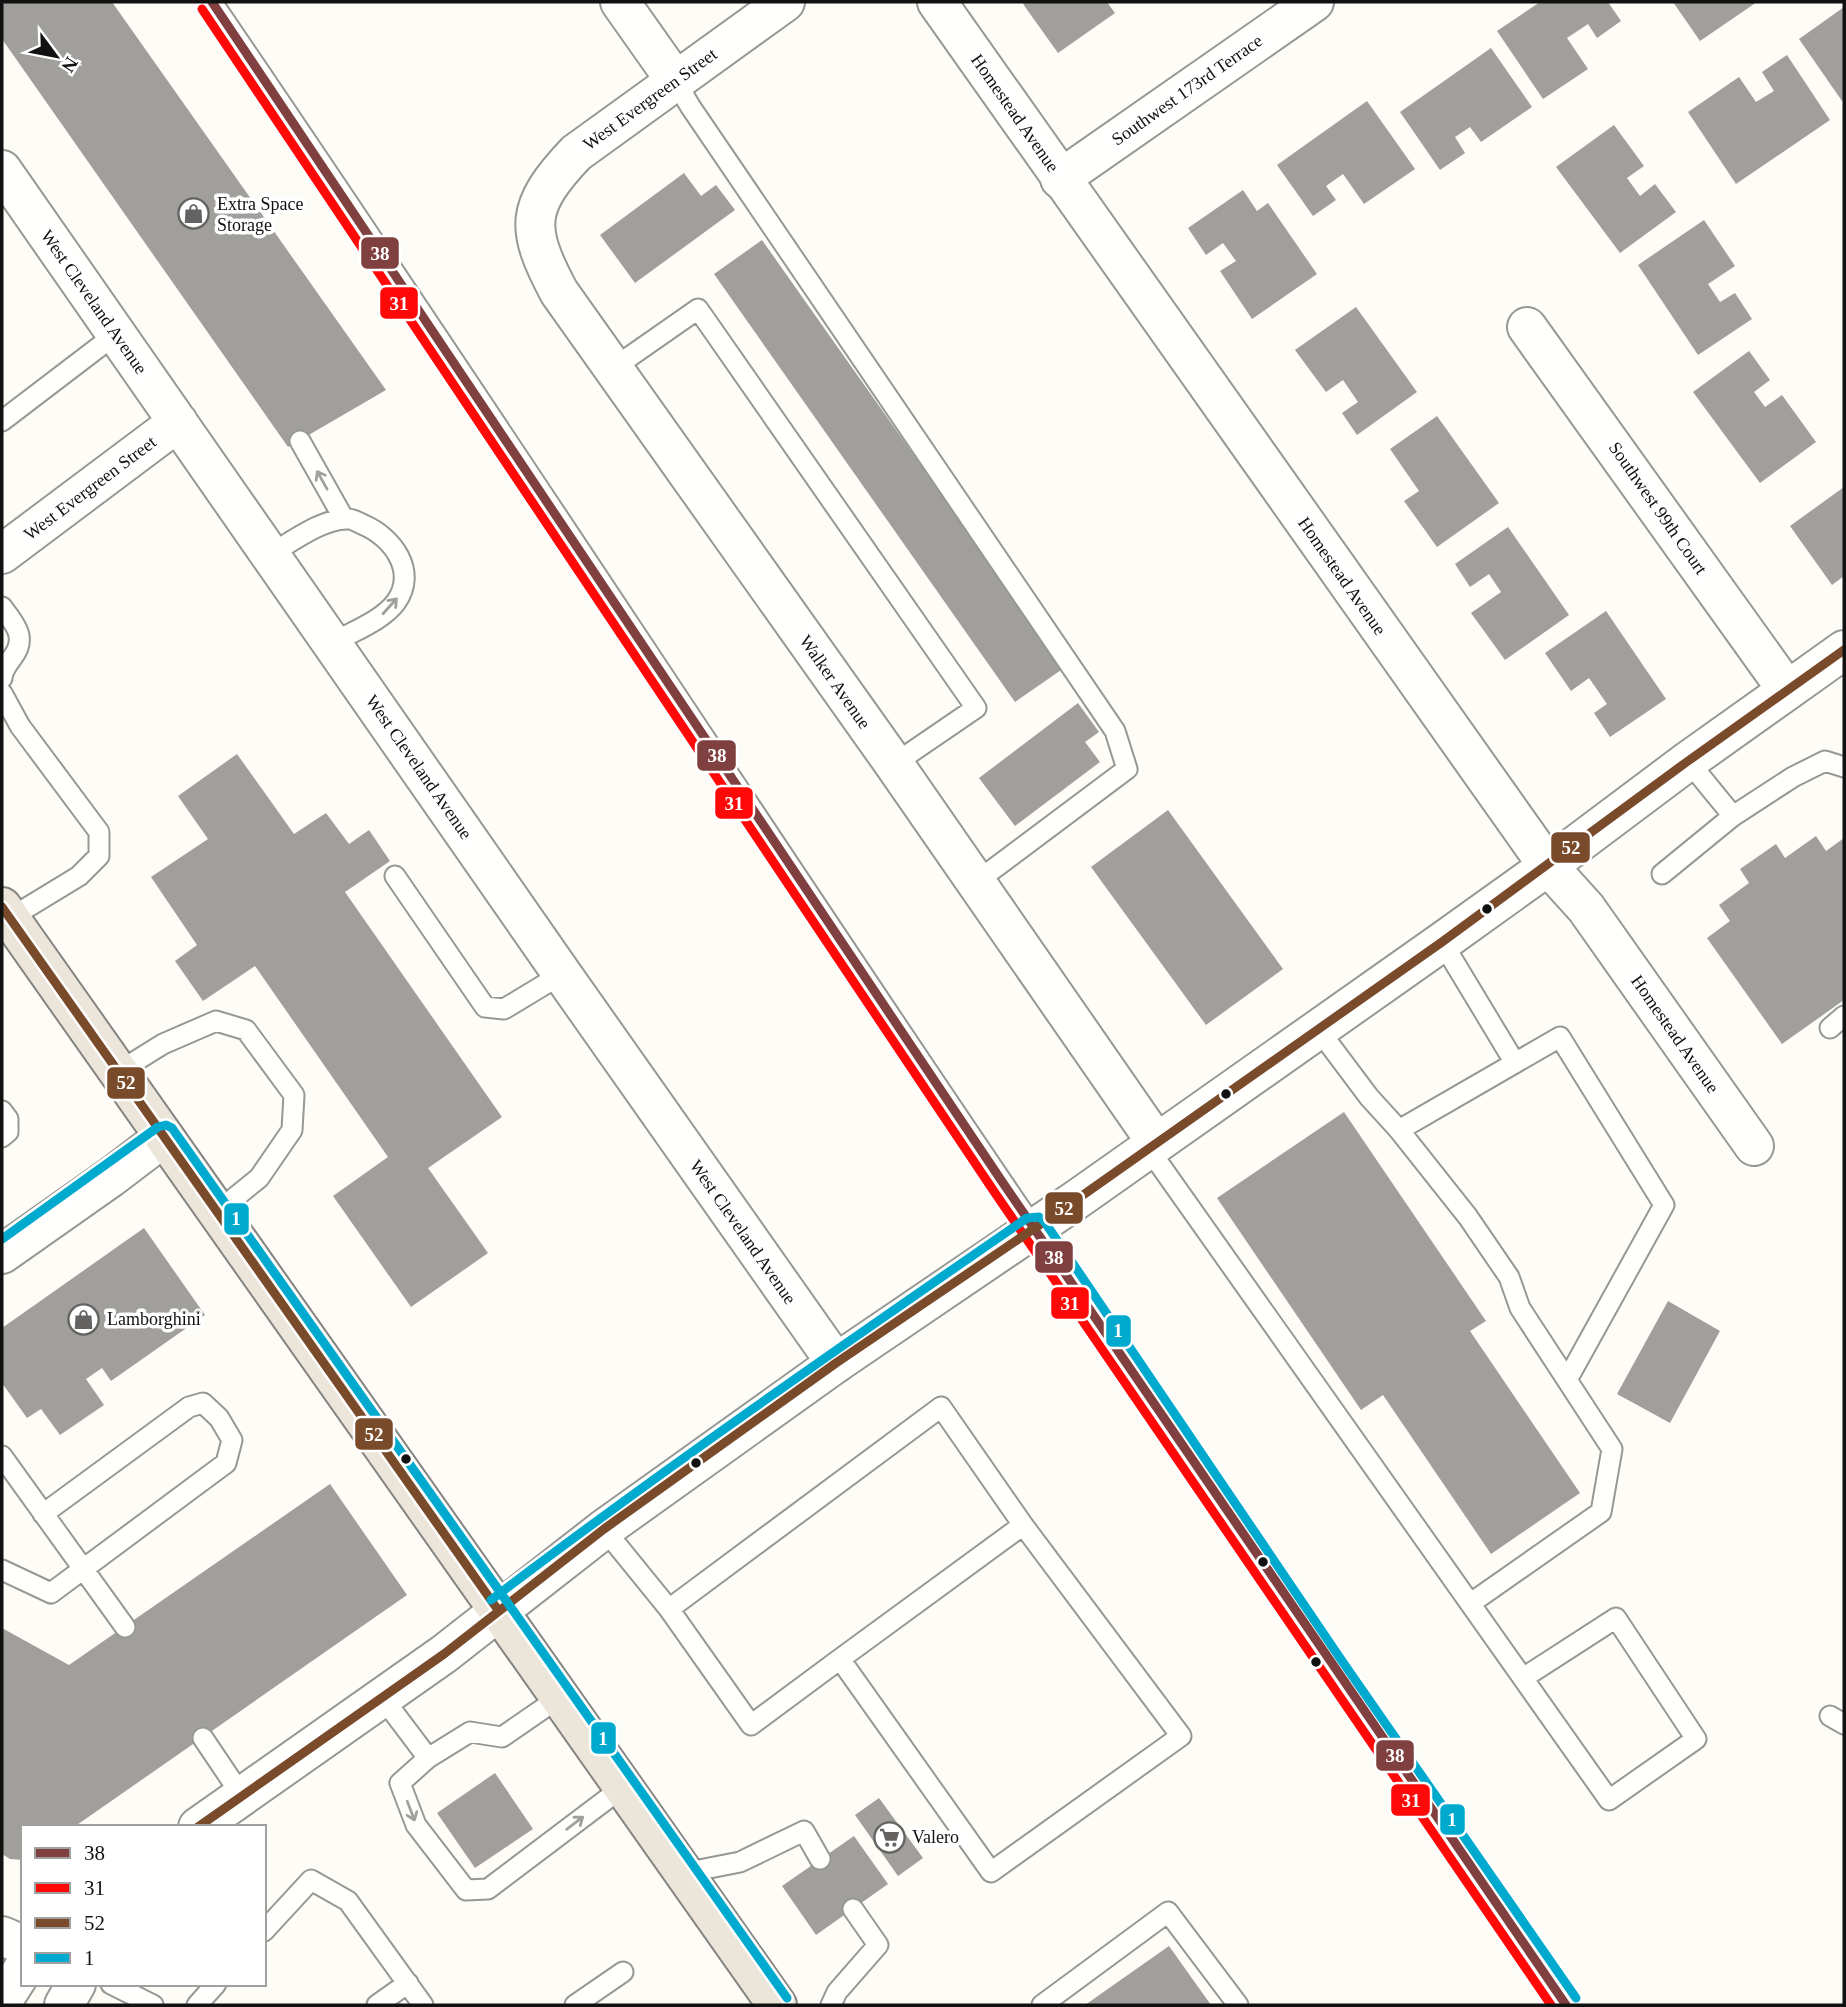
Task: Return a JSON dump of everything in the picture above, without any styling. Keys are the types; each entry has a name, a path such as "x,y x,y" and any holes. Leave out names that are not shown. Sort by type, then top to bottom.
{"highway":[{"path":"6,913 777,2005"}],"street":[{"path":"620,2 675,80"},
{"name":"West Evergreen Street","path":"534,214 548,186 576,153 785,2"},
{"name":"Homestead Avenue","path":"937,2 1548,866 1586,908 1754,1146"},
{"name":"Southwest 173rd Terrace","path":"1060,179 1314,2"},
{"name":"West Cleveland Avenue","path":"2,170 836,1363"},
{"name":"Walker Avenue","path":"534,214 534,235 559,292 894,764 1152,1145"},
{"name":"Southwest 99th Court","path":"1527,327 1787,690"},
{"name":"West Evergreen Street","path":"2,554 178,422"},
{"path":"201,1825 444,1654 604,1529 836,1363 1442,942 1844,650"},
{"path":"2,1254 164,1137"},
{"path":"2,1936 21,1944"},
{"path":"2,2002 21,1972"},
{"path":"64,2005 75,1986"}],"lane":[{"path":"212,2 1353,1700 1566,2005"},
{"path":"675,80 690,106 1115,731 1127,769 975,882"},
{"path":"612,369 698,309 976,708 894,764"},
{"path":"2,421 116,334"},
{"path":"300,441 344,519"},
{"path":"271,554 329,522 344,519 350,519 386,537 395,548 403,566 404,585 396,602 381,616 333,643"},
{"path":"2,607 22,637 16,653 3,670 2,678"},
{"path":"2,693 20,726 99,832 99,856 79,876 6,913"},
{"path":"1688,761 1732,816"},
{"path":"1662,874 1732,816 1793,777 1825,761 1844,767"},
{"path":"395,876 485,1007 504,1009 562,974"},
{"path":"1442,942 1515,1063"},
{"path":"118,1072 163,1044 216,1021 246,1030 294,1095 292,1130 259,1178 217,1212"},
{"path":"1318,1029 1369,1097 1399,1130 1468,1217 1509,1277 1520,1308 1612,1449 1601,1512 1471,1603"},
{"path":"1399,1130 1560,1037 1664,1205 1567,1380"},
{"path":"2,1111 8,1119 8,1132 2,1137"},
{"path":"1152,1145 1609,1800 1696,1739 1616,1618 1524,1678"},
{"path":"2,1570 51,1593 226,1463 232,1440 219,1418 203,1403 189,1408 43,1514"},
{"path":"669,1609 941,1407 1023,1525 1181,1736 991,1872 840,1659"},
{"path":"2,1456 125,1627"},
{"path":"604,1529 669,1609 751,1725 1023,1525"},
{"path":"382,1697 428,1758"},
{"path":"560,1697 502,1737 470,1732 428,1758 400,1783 416,1825 466,1890 488,1889 623,1787"},
{"path":"203,1738 242,1796"},
{"path":"684,1873 740,1862 804,1831 820,1859"},
{"path":"266,1929 310,1880 348,1901 423,2005"},
{"path":"831,2005 837,1992 878,1945 853,1909"},
{"path":"1042,2005 1168,1912 1238,2005"},
{"path":"575,2005 622,1972"},
{"path":"377,2005 408,1983"},
{"path":"115,1986 153,2005"},
{"path":"197,2005 214,1986"}],"building":[{"name":"Extra Space Storage","path":"2,2 112,2 386,390 288,447 2,39"},
{"path":"1107,2 1115,13 1058,53 1023,4"},
{"path":"1540,2 1608,2 1621,21 1597,38 1588,24 1567,38 1588,69 1543,99 1497,31"},
{"path":"1673,2 1757,2 1700,41"},
{"path":"1844,7 1844,100 1842,101 1799,39"},
{"path":"1491,48 1532,107 1481,142 1470,127 1455,137 1465,153 1440,170 1400,112"},
{"path":"1787,55 1830,120 1736,184 1688,112 1739,77 1756,102 1774,91 1762,72"},
{"path":"1367,101 1415,169 1364,204 1343,174 1326,186 1336,200 1313,216 1277,165"},
{"path":"1614,125 1644,166 1627,178 1640,196 1655,184 1676,212 1620,253 1556,167"},
{"path":"684,173 701,196 716,185 735,210 635,283 600,235"},
{"path":"1243,190 1257,211 1268,203 1317,274 1252,319 1220,271 1236,261 1223,243 1206,255 1188,228"},
{"path":"1704,220 1735,266 1708,284 1720,302 1735,293 1752,319 1698,355 1638,265"},
{"path":"762,240 1064,668 1015,702 714,274"},
{"path":"1356,307 1417,392 1357,435 1342,413 1358,402 1343,380 1326,392 1295,350"},
{"path":"1749,351 1770,380 1754,392 1765,407 1782,395 1816,442 1760,483 1693,392"},
{"path":"1437,416 1499,503 1437,547 1404,501 1419,491 1390,449"},
{"path":"1844,487 1844,576 1832,585 1790,526"},
{"path":"1508,527 1569,615 1505,660 1471,613 1501,592 1489,574 1470,587 1455,564"},
{"path":"1606,611 1666,699 1610,737 1594,713 1607,704 1589,678 1571,691 1545,653"},
{"path":"1078,703 1099,732 1085,742 1100,762 1015,826 979,778"},
{"path":"237,754 294,834 326,813 349,844 369,830 390,861 345,892 502,1117 428,1168 488,1253 411,1307 333,1196 388,1157 255,966 203,1001 175,961 197,945 151,877 208,839 178,796"},
{"path":"1168,810 1283,969 1206,1025 1091,867"},
{"path":"1816,836 1826,851 1844,838 1844,1000 1782,1044 1707,938 1730,921 1719,905 1749,883 1740,869 1776,844 1785,858"},
{"path":"1344,1112 1486,1321 1470,1331 1580,1493 1491,1554 1383,1395 1361,1410 1217,1198"},
{"path":"144,1228 205,1315 111,1381 102,1368 86,1379 104,1405 60,1435 41,1409 27,1418 2,1383 2,1328"},
{"path":"1668,1301 1720,1331 1670,1423 1617,1394"},
{"path":"330,1484 407,1595 77,1825 21,1825 21,1860 10,1859 2,1854 2,1628 69,1665"},
{"path":"495,1773 533,1829 475,1868 437,1813"},
{"name":"Valero","path":"879,1798 923,1858 898,1876 855,1815"},
{"name":"Valero","path":"854,1836 888,1884 816,1935 782,1886"},
{"path":"1169,1946 1211,2005 1085,2005"}],"transit line":[{"name":"38","path":"212,2 1003,1183 1566,2005"},
{"name":"31","path":"202,9 993,1190 1551,2005"},
{"name":"52","path":"201,1825 444,1654 604,1529 836,1363 1076,1200 1442,942 1844,650"},
{"name":"52","path":"2,907 498,1610"},
{"name":"1","path":"2,1239 158,1127 166,1125 172,1128 787,1998"},
{"name":"1","path":"491,1600 824,1359 1027,1218 1039,1217 1576,1998"}],"place":[{"name":"Extra Space Storage","path":"194,214"},
{"name":"Lamborghini","path":"84,1319"},
{"name":"Valero","path":"889,1837"}]}
